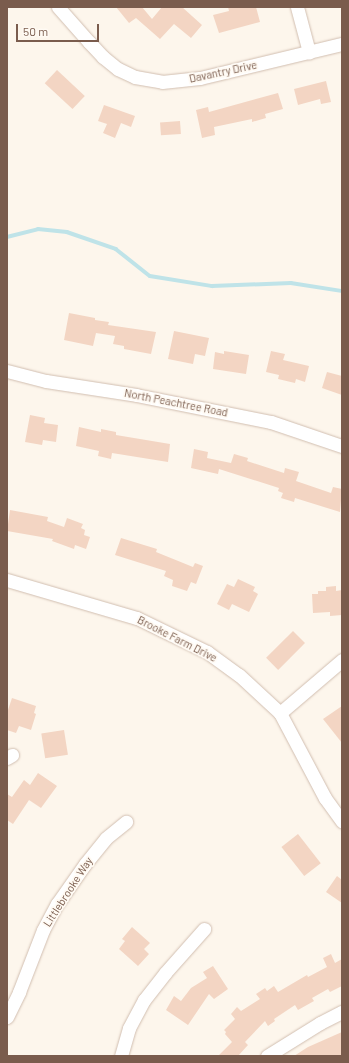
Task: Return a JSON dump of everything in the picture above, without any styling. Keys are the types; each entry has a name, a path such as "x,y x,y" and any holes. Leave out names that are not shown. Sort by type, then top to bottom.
{"street":[{"name":"Davantry Drive","path":"58,7 103,57 118,68 135,77 162,82 200,78 342,44"},
{"path":"297,7 309,52"},
{"name":"North Peachtree Road","path":"7,371 46,380 136,395 271,422 342,446"},
{"name":"Brooke Farm Drive","path":"7,580 137,618 207,652 239,674 280,712 325,798 342,821"},
{"path":"280,712 342,660"},
{"name":"Littlebrooke Way","path":"7,1016 19,992 43,930 57,904 106,838 126,822"},
{"path":"121,1056 129,1028 144,1000 165,973 204,929"},
{"path":"267,1056 320,1023 342,1012"}],"building":[{"path":"116,7 142,7 152,19 162,7 182,7 202,25 191,38 174,24 160,39 136,18 129,23"},
{"path":"228,7 256,7 260,22 219,33 213,15 229,11"},
{"path":"57,70 85,96 73,109 45,83"},
{"path":"326,81 331,102 321,104 320,99 298,105 294,89"},
{"path":"278,93 283,109 265,114 266,118 252,122 252,119 214,127 215,135 202,138 196,110 208,107 209,112"},
{"path":"104,105 135,116 131,127 121,123 115,138 103,133 107,124 98,121"},
{"path":"180,121 181,134 161,135 160,122"},
{"path":"69,313 109,322 108,325 156,332 151,354 124,349 124,346 113,344 115,336 96,333 93,346 64,340"},
{"path":"174,331 209,338 205,356 195,354 193,364 168,359"},
{"path":"224,351 249,355 246,374 213,369 215,352 224,354"},
{"path":"271,351 285,354 283,360 309,366 305,382 296,379 295,383 278,379 279,375 266,372"},
{"path":"327,372 342,376 342,395 322,388"},
{"path":"30,415 45,418 44,423 58,425 56,442 43,440 42,445 25,442"},
{"path":"79,427 101,432 101,429 116,432 116,435 170,444 168,462 112,453 111,459 98,456 99,451 76,446"},
{"path":"194,449 208,452 207,458 231,463 234,454 248,458 247,461 284,473 285,468 299,472 296,481 331,493 333,487 342,489 340,512 295,498 294,502 281,498 283,493 278,491 279,488 219,469 218,474 191,468"},
{"path":"10,510 48,517 47,521 64,527 67,518 83,524 81,528 85,530 84,535 90,537 86,549 75,545 74,549 52,541 53,539 7,531"},
{"path":"121,538 157,549 156,552 193,567 195,563 203,566 196,584 191,582 187,591 172,586 173,580 164,576 166,571 115,555"},
{"path":"238,579 255,587 253,591 258,594 249,612 232,604 229,610 217,604 227,584 234,587"},
{"path":"336,586 336,591 342,590 342,615 330,616 330,612 313,613 312,594 318,594 318,591 326,591 326,587"},
{"path":"293,631 305,643 278,670 266,658"},
{"path":"12,698 36,706 34,713 36,714 31,730 19,726 16,733 7,730 7,713"},
{"path":"342,706 342,743 323,719"},
{"path":"64,730 68,755 45,758 41,734"},
{"path":"38,773 57,786 41,808 29,800 13,824 7,820 7,794 12,797 24,780 30,785"},
{"path":"298,834 321,863 304,876 281,847"},
{"path":"337,876 342,880 342,903 326,892"},
{"path":"132,927 150,943 144,949 149,954 138,966 119,949 125,941 122,939"},
{"path":"331,954 335,963 342,959 342,986 330,992 328,989 312,998 314,1001 298,1010 295,1005 274,1019 275,1021 268,1026 265,1021 245,1042 248,1045 238,1056 218,1056 232,1042 225,1034 226,1032 224,1030 235,1019 231,1014 237,1007 241,1011 260,999 256,994 265,988 267,991 274,986 278,992 307,975 308,977 327,967 323,958"},
{"path":"213,966 228,989 214,999 209,994 188,1025 166,1010 174,996 181,1001 191,988 207,978 203,972"},
{"path":"342,1032 342,1056 294,1056 308,1047"}],"waterway":[{"path":"7,237 38,229 67,232 116,249 150,276 212,286 291,283 342,291"}]}
